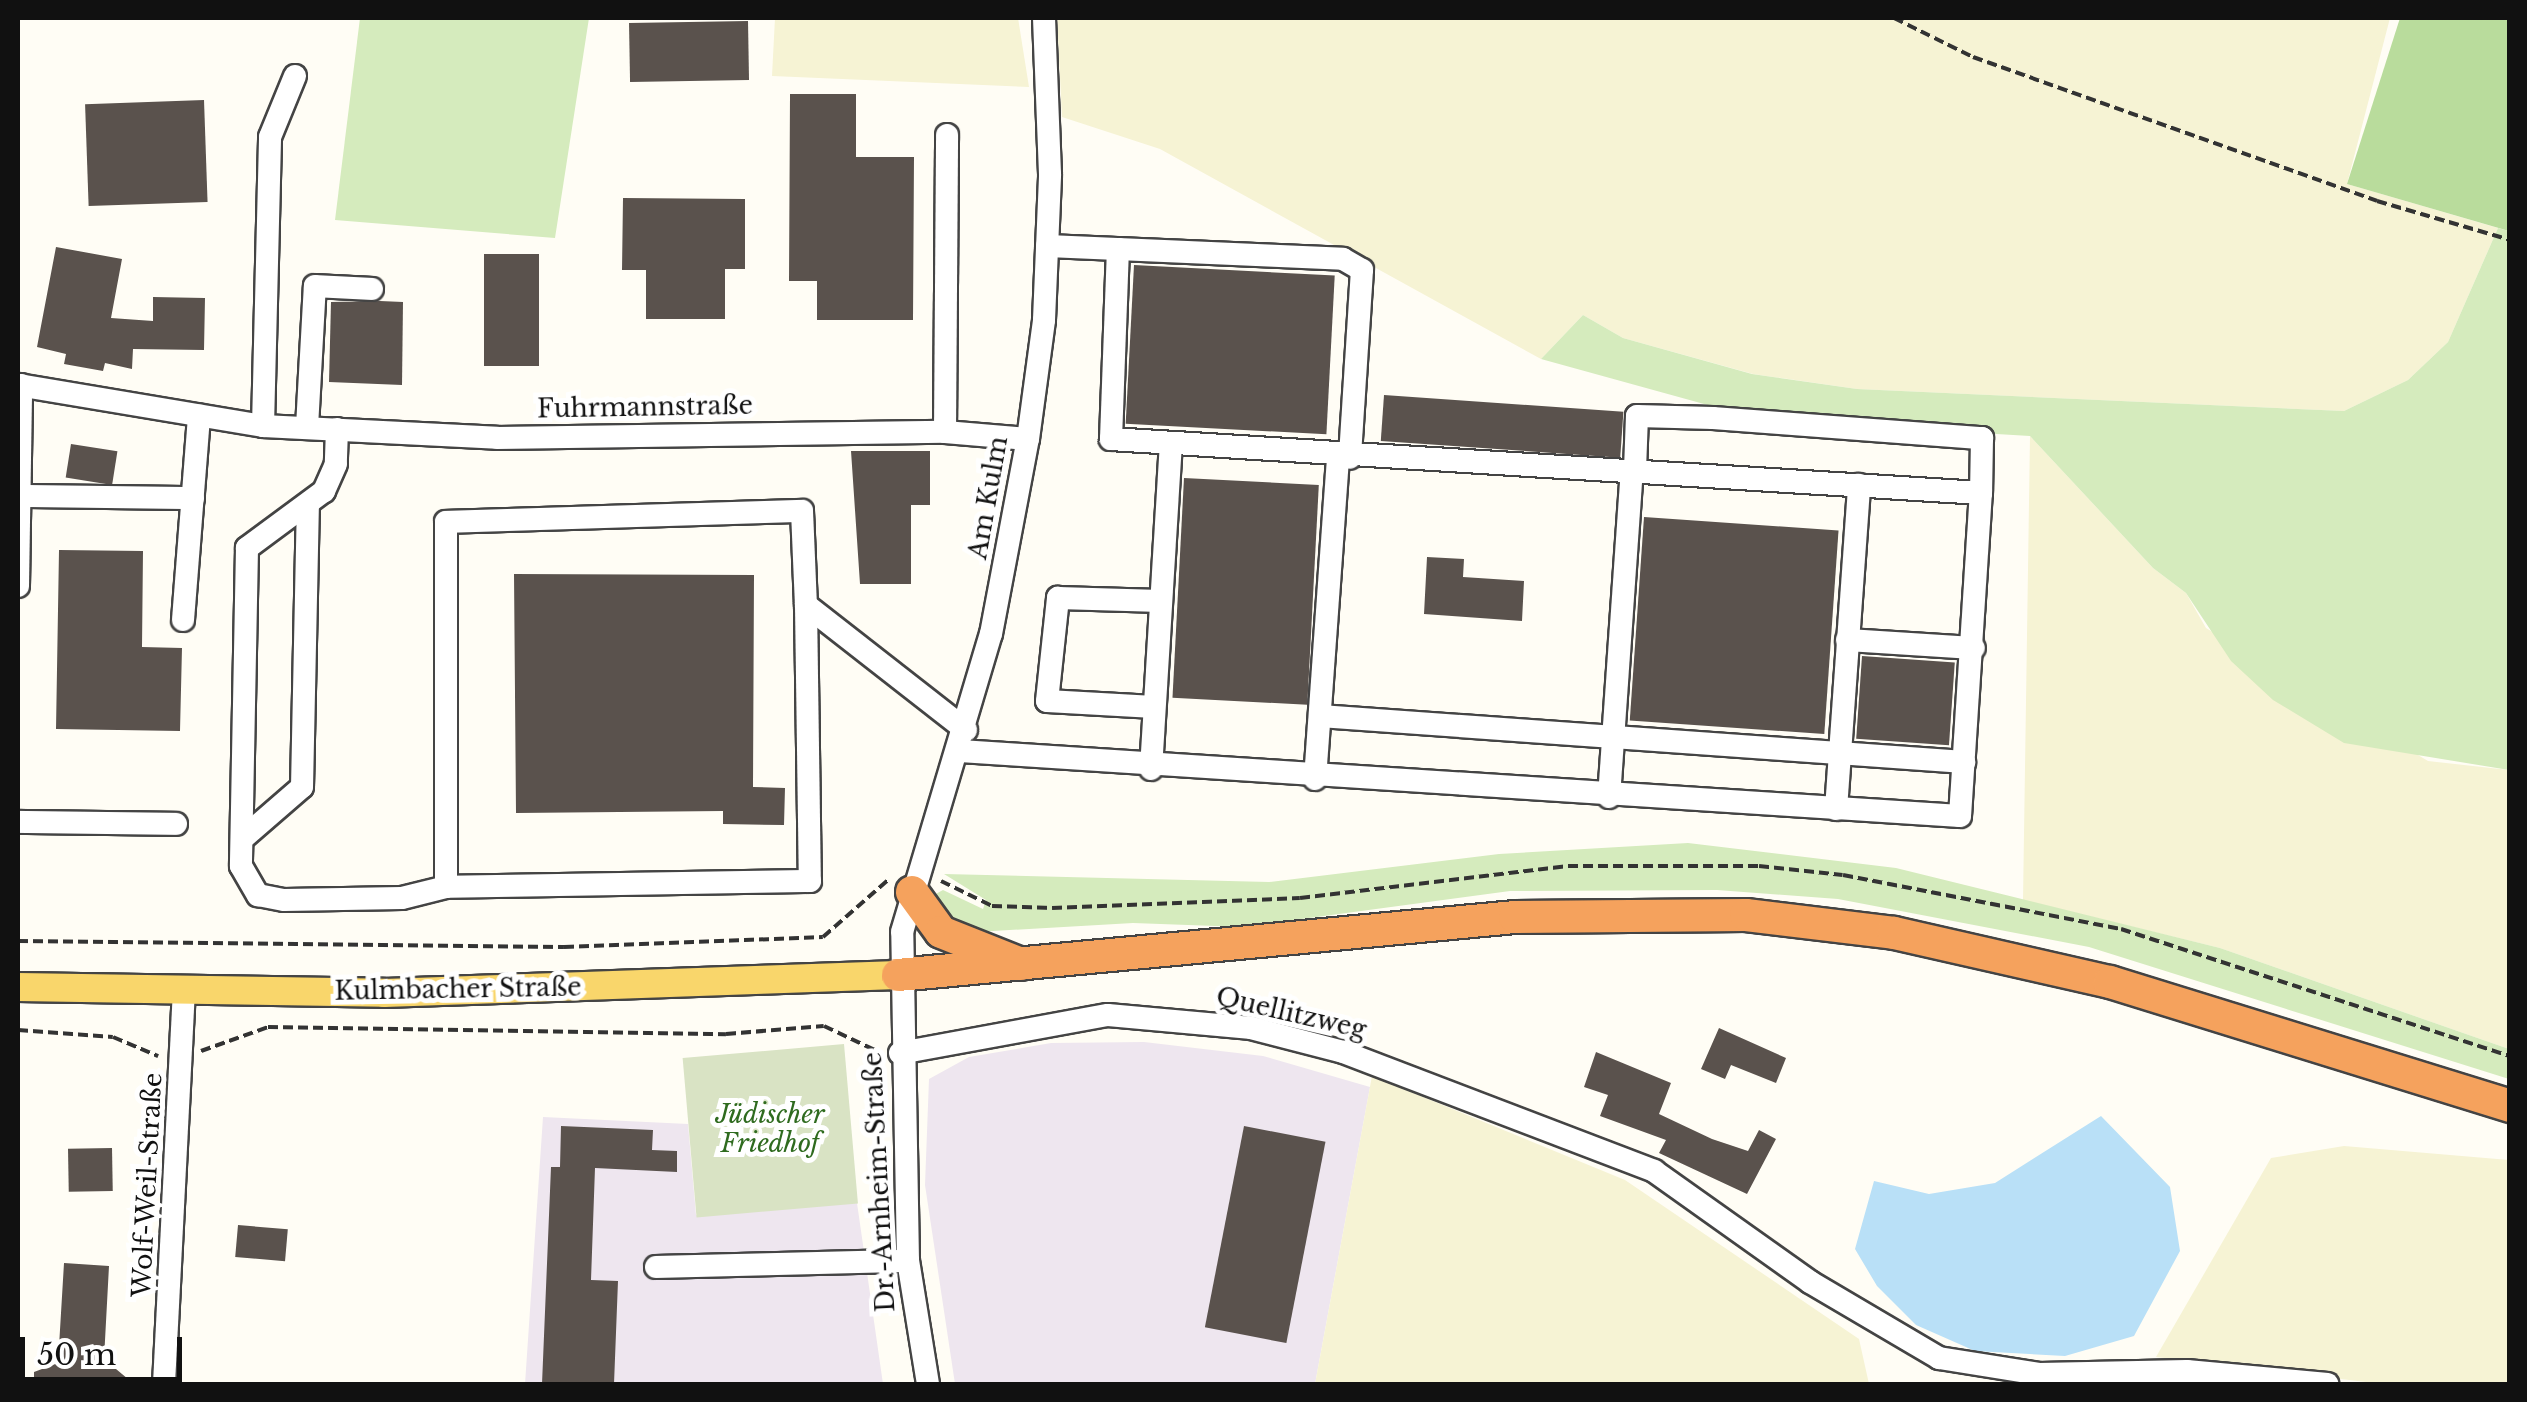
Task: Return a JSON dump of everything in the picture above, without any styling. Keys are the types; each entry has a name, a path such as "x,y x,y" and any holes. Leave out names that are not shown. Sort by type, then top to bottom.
{"highway":[{"path":"913,888 941,932 1030,967"},
{"path":"898,975 1030,967 1515,917 1746,915 1990,952 2240,1017 2510,1106"}],"main road":[{"name":"Kulmbacher Straße","path":"18,987 558,990 898,975"}],"street":[{"name":"Am Kulm","path":"898,975 913,888 963,741 1028,439 1047,246 1044,18"},
{"path":"263,426 270,137 295,76"},
{"path":"945,432 947,136"},
{"path":"1047,246 1343,259 1362,270 1315,779"},
{"path":"1118,248 1111,439 1344,458 1634,470 1981,493"},
{"path":"306,427 315,286 372,289"},
{"path":"18,586 19,385"},
{"name":"Fuhrmannstraße","path":"19,385 263,426 497,438 945,432 1028,439"},
{"path":"183,620 199,416"},
{"path":"806,605 963,741 1150,769 1609,797 1960,816 1974,648 1982,438 1637,416 1609,797"},
{"path":"337,429 336,464 308,506 248,548 241,866 258,894 402,898 446,887 810,881 802,511 446,522 446,887"},
{"path":"1150,769 1171,444"},
{"path":"1836,809 1858,484"},
{"path":"19,496 193,498"},
{"path":"242,838 302,787 308,506"},
{"path":"1154,708 1048,701 1058,598 1161,600"},
{"path":"1847,640 1974,648"},
{"path":"1320,716 1964,762"},
{"path":"18,822 176,824"},
{"name":"Dr.-Arnheim-Straße","path":"898,975 908,1260 928,1384"},
{"name":"Wolf-Weil-Straße","path":"164,1384 184,988"},
{"name":"Quellitzweg","path":"900,1054 1108,1015 1251,1028 1379,1064 1654,1171 1826,1293 1939,1358 2039,1374 2187,1371 2327,1384"},
{"path":"656,1267 908,1260"}],"path":[{"path":"1894,18 1973,57 2377,201 2510,240"},
{"path":"18,941 744,942 834,934 883,880 913,888"},
{"path":"744,942 744,950"},
{"path":"18,1030 112,1036 182,1058 268,1027 839,1027 874,1052 900,1054"}],"shaded area":[{"path":"775,18 1018,18 1029,87 772,76"},
{"path":"1057,18 2390,18 2347,184 2498,228 2448,342 2408,380 2344,411 1857,389 1753,374 1623,338 1583,315 1541,359 1160,149 1062,117"},
{"path":"2030,436 2153,568 2186,593 2206,628 2428,761 2509,770 2509,1049 2220,948 2023,900"},
{"path":"1144,1042 1263,1056 1370,1087 1315,1384 955,1384 925,1185 929,1079 969,1057 1051,1043"},
{"path":"1372,1076 1625,1180 1859,1339 1869,1384 1315,1384"},
{"path":"543,1117 688,1124 696,1215 857,1203 883,1384 525,1384"},
{"path":"2344,1146 2509,1160 2509,1384 2383,1384 2156,1357 2271,1158"}],"green space":[{"path":"360,18 589,18 555,238 335,220"},
{"path":"2400,18 2509,18 2509,231 2347,184"},
{"path":"2498,228 2509,231 2509,770 2344,743 2273,700 2231,661 2186,593 2153,568 2030,436 1762,420 1541,359 1583,315 1623,338 1752,374 1857,389 2344,411 2408,380 2448,342"},
{"path":"1688,843 1896,868 2220,948 2509,1049 2509,1079 2089,947 1838,899 1717,890 1510,891 1243,927 1133,923 976,932 962,931 932,896 943,890 983,909 986,900 944,874 1269,882 1499,854"},
{"name":"Jüdischer Friedhof","path":"844,1044 858,1203 697,1218 683,1058"}],"water":[{"path":"2101,1116 2170,1187 2180,1251 2134,1336 2065,1356 1975,1351 1916,1325 1877,1286 1855,1249 1874,1181 1929,1194 1995,1183"}],"building":[{"path":"748,21 749,80 630,82 629,23"},
{"path":"790,94 856,94 856,157 914,157 913,320 817,320 817,281 789,281"},
{"path":"204,100 208,202 89,206 85,104"},
{"path":"623,198 745,199 745,269 725,269 725,319 646,319 646,270 622,270"},
{"path":"56,247 122,259 111,318 153,321 153,297 205,298 204,350 133,349 132,369 105,363 103,371 64,364 66,354 37,347"},
{"path":"484,254 539,254 539,366 484,366"},
{"path":"1134,265 1335,276 1326,434 1126,424"},
{"path":"331,302 403,302 402,385 329,382"},
{"path":"1384,395 1623,412 1620,458 1381,441"},
{"path":"71,444 117,451 112,485 66,478"},
{"path":"851,451 930,451 930,505 911,505 911,584 860,584"},
{"path":"1184,478 1319,485 1307,705 1172,698"},
{"path":"1644,517 1839,531 1824,734 1630,721"},
{"path":"59,550 143,551 142,647 182,648 180,731 56,729"},
{"path":"1427,557 1464,559 1463,577 1524,581 1522,621 1424,614"},
{"path":"514,574 754,575 753,787 785,788 784,825 723,824 723,811 516,813"},
{"path":"1862,656 1955,662 1949,745 1856,739"},
{"path":"1719,1028 1786,1058 1776,1083 1731,1065 1725,1079 1701,1069"},
{"path":"1596,1052 1671,1083 1659,1114 1748,1151 1759,1130 1776,1139 1747,1194 1659,1153 1666,1140 1600,1116 1608,1095 1584,1087"},
{"path":"561,1126 653,1130 652,1150 677,1151 677,1172 595,1168 591,1280 618,1281 614,1384 542,1384 551,1167 560,1167"},
{"path":"1244,1126 1325,1142 1286,1343 1205,1327"},
{"path":"112,1148 113,1191 69,1192 68,1149"},
{"path":"238,1225 288,1229 285,1261 235,1257"},
{"path":"64,1263 109,1266 104,1359 134,1384 34,1384 34,1372 58,1363"}]}
